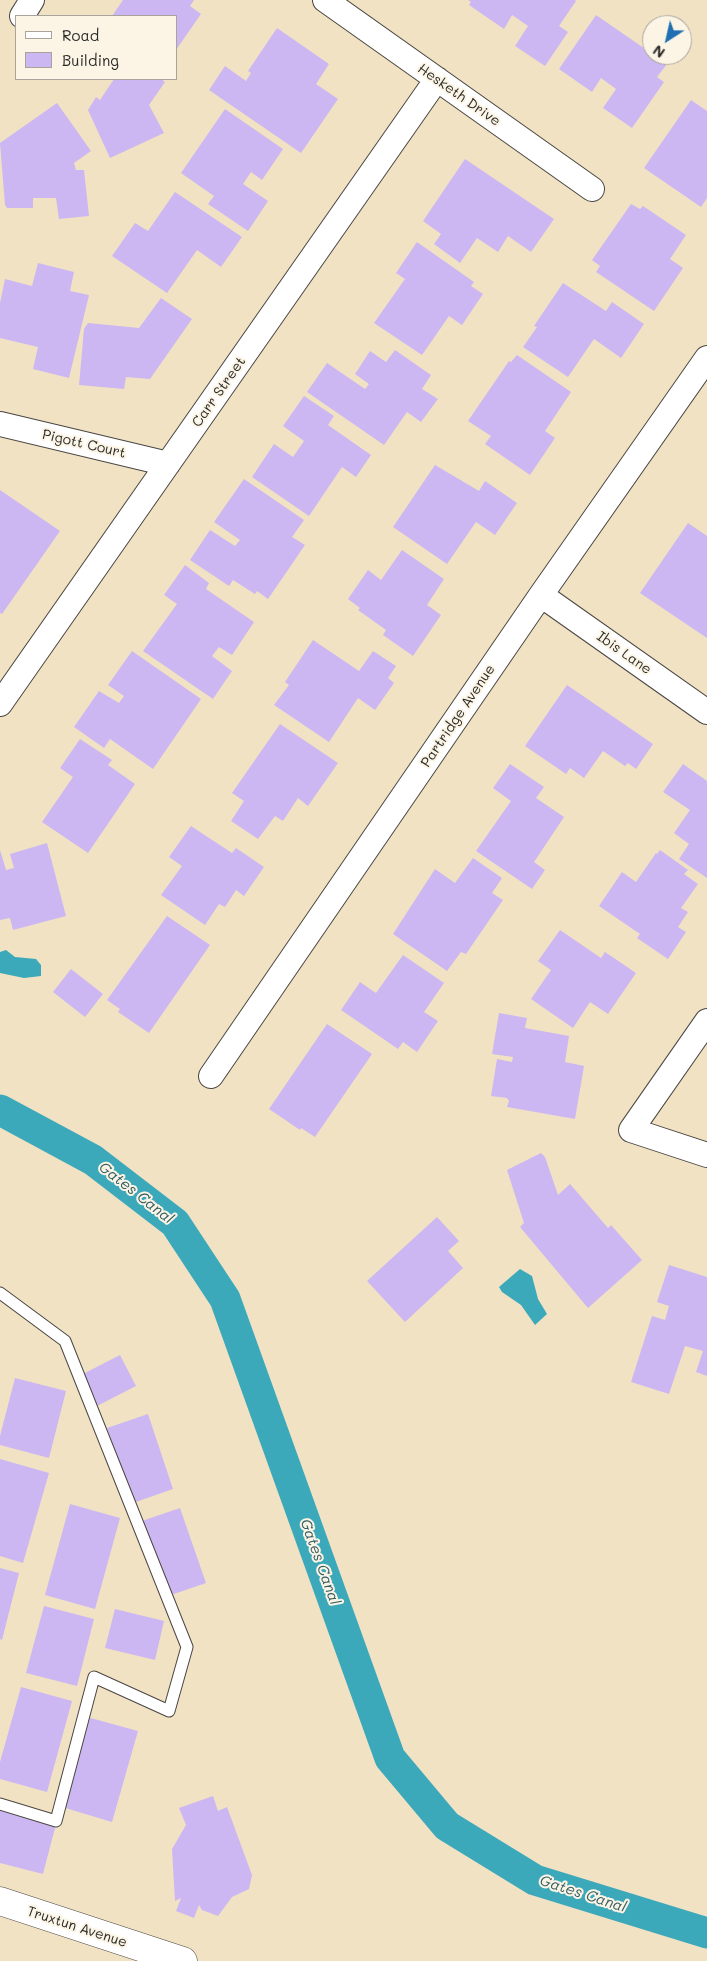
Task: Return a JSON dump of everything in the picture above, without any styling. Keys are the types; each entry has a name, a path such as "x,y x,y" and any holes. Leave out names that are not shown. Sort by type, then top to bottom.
{"main road":[{"name":"Truxtun Avenue","path":"0,1901 183,1961"}],"street":[{"path":"23,15 32,0"},
{"name":"Hesketh Drive","path":"325,0 592,189"},
{"name":"Carr Street","path":"0,704 437,79"},
{"name":"Partridge Avenue","path":"211,1076 541,595 707,358"},
{"name":"Pigott Court","path":"0,424 168,464"},
{"name":"Ibis Lane","path":"541,595 707,712"},
{"path":"707,1021 631,1130 707,1155"}],"lane":[{"path":"0,1293 65,1341 188,1647 169,1711 94,1677 56,1822 0,1804"}],"water":[{"path":"6,950 15,957 36,959 41,965 41,976 24,978 0,973 0,952"},
{"path":"520,1269 532,1276 538,1299 547,1314 535,1325 521,1305 502,1292 499,1287"}],"building":[{"path":"123,0 194,0 190,6 201,14 178,47 178,15 113,15"},
{"path":"468,0 576,1 559,26 568,32 545,66 515,46 528,26 512,15 504,29 469,5 471,2"},
{"path":"596,15 642,47 642,65 666,65 657,77 664,82 632,128 603,108 616,89 601,78 592,92 559,69"},
{"path":"277,28 329,64 316,84 338,99 301,153 209,90 225,66 246,81 251,73 248,71"},
{"path":"113,80 164,80 165,82 149,105 164,133 110,158 88,110 96,97 100,100"},
{"path":"691,100 707,111 707,198 701,207 644,168"},
{"path":"57,103 91,151 74,163 76,170 84,170 89,216 59,219 56,198 33,198 33,208 7,208 5,205 0,143"},
{"path":"225,109 283,149 262,180 251,172 243,184 268,201 248,231 208,204 214,196 181,173"},
{"path":"465,159 554,219 531,252 508,236 498,252 477,238 460,263 434,244 441,234 423,221"},
{"path":"175,192 242,237 221,267 197,250 167,293 112,256 135,223 148,231"},
{"path":"631,204 640,209 643,206 686,235 670,259 683,268 654,311 596,272 600,266 592,260"},
{"path":"417,242 474,282 471,286 483,294 462,325 449,316 422,355 374,323 405,279 396,273"},
{"path":"38,263 74,272 70,291 89,295 69,378 33,369 38,347 0,338 0,303 5,279 32,286"},
{"path":"563,283 606,311 612,302 644,324 621,358 594,339 568,377 523,347 537,327 534,326"},
{"path":"161,298 192,319 150,379 126,377 124,389 79,385 84,329 88,323 139,328"},
{"path":"395,350 431,375 422,389 438,399 421,422 407,412 384,445 307,392 327,363 365,389 369,384 355,374 370,351 386,362"},
{"path":"517,355 571,392 545,431 555,438 530,475 485,444 491,436 468,421 509,361 511,362"},
{"path":"304,396 334,416 328,425 371,455 356,477 342,467 309,516 252,477 274,444 293,457 304,441 283,426"},
{"path":"435,465 479,491 485,481 517,503 495,535 476,522 447,564 393,527"},
{"path":"244,479 304,520 292,537 305,545 268,599 257,591 255,594 233,580 229,586 190,560 210,530 235,546 240,540 214,522"},
{"path":"0,490 60,531 2,614 0,613"},
{"path":"688,523 707,536 707,638 640,593"},
{"path":"402,550 444,579 427,605 441,615 413,656 383,635 386,630 358,610 360,608 348,599 368,570 381,580"},
{"path":"185,565 209,583 206,589 254,622 232,655 219,647 212,656 232,671 213,699 143,651 177,604 164,595"},
{"path":"313,640 359,671 373,651 396,666 388,678 394,683 375,710 358,698 329,742 274,705 289,685 285,682"},
{"path":"132,651 201,699 153,769 110,739 104,748 74,727 99,691 119,703 124,696 108,685"},
{"path":"567,685 653,744 636,769 628,763 625,766 603,751 584,778 570,768 566,774 525,746"},
{"path":"280,724 338,763 308,806 298,798 283,821 275,816 258,839 231,821 244,801 232,793"},
{"path":"80,739 112,760 108,765 135,784 88,853 42,822 73,777 60,768"},
{"path":"510,764 544,787 536,798 564,817 534,862 545,870 532,889 476,851 511,801 493,788"},
{"path":"683,764 707,781 707,878 679,859 689,844 674,833 690,810 663,792"},
{"path":"191,826 232,853 236,848 264,867 244,896 236,890 225,907 219,904 205,925 161,895 182,866 169,857"},
{"path":"47,843 66,916 13,930 10,918 0,920 0,850 6,870 14,868 10,854"},
{"path":"660,850 688,870 684,874 698,884 681,908 688,912 678,927 686,932 668,959 637,938 640,934 599,906 622,872 636,882"},
{"path":"473,858 502,878 492,893 503,900 466,954 461,952 447,971 393,934 435,869 455,883"},
{"path":"167,916 210,945 149,1033 118,1012 120,1009 107,1000"},
{"path":"560,930 601,958 605,952 636,973 608,1014 590,1002 573,1028 531,999 551,970 538,961"},
{"path":"403,955 444,983 424,1012 438,1021 417,1052 403,1042 398,1049 341,1010 360,982 376,993"},
{"path":"71,969 103,994 85,1017 53,992"},
{"path":"499,1013 527,1018 525,1028 569,1036 565,1062 584,1066 575,1119 507,1107 509,1101 507,1098 491,1096 497,1059 512,1062 513,1057 492,1054"},
{"path":"327,1024 372,1054 315,1137 301,1128 300,1130 269,1109"},
{"path":"541,1153 545,1157 558,1195 570,1184 608,1228 611,1225 642,1260 588,1308 520,1227 524,1223 507,1170"},
{"path":"437,1217 459,1241 448,1251 463,1268 405,1322 367,1281"},
{"path":"669,1265 707,1277 707,1376 696,1372 703,1351 685,1346 669,1394 631,1382 652,1316 665,1320 669,1306 657,1302"},
{"path":"120,1355 136,1386 97,1406 81,1375"},
{"path":"15,1378 66,1391 49,1458 0,1445 0,1436"},
{"path":"148,1414 173,1489 133,1503 107,1428"},
{"path":"0,1459 49,1473 23,1563 0,1556"},
{"path":"70,1504 120,1518 95,1609 45,1595"},
{"path":"180,1508 206,1583 165,1597 139,1522"},
{"path":"0,1568 19,1573 2,1640 0,1639"},
{"path":"44,1606 94,1619 77,1686 26,1673"},
{"path":"115,1609 164,1621 155,1660 105,1648"},
{"path":"21,1687 72,1701 47,1792 0,1779 0,1762"},
{"path":"87,1717 138,1731 112,1822 62,1807"},
{"path":"213,1796 218,1811 227,1807 252,1875 249,1889 232,1897 218,1916 202,1910 199,1905 194,1918 176,1911 181,1898 175,1901 172,1849 186,1825 179,1808"},
{"path":"0,1809 56,1824 43,1874 0,1863"}],"waterway":[{"name":"Gates Canal","path":"0,1110 93,1160 175,1223 225,1299 390,1758 447,1826 535,1880 707,1933"}]}
